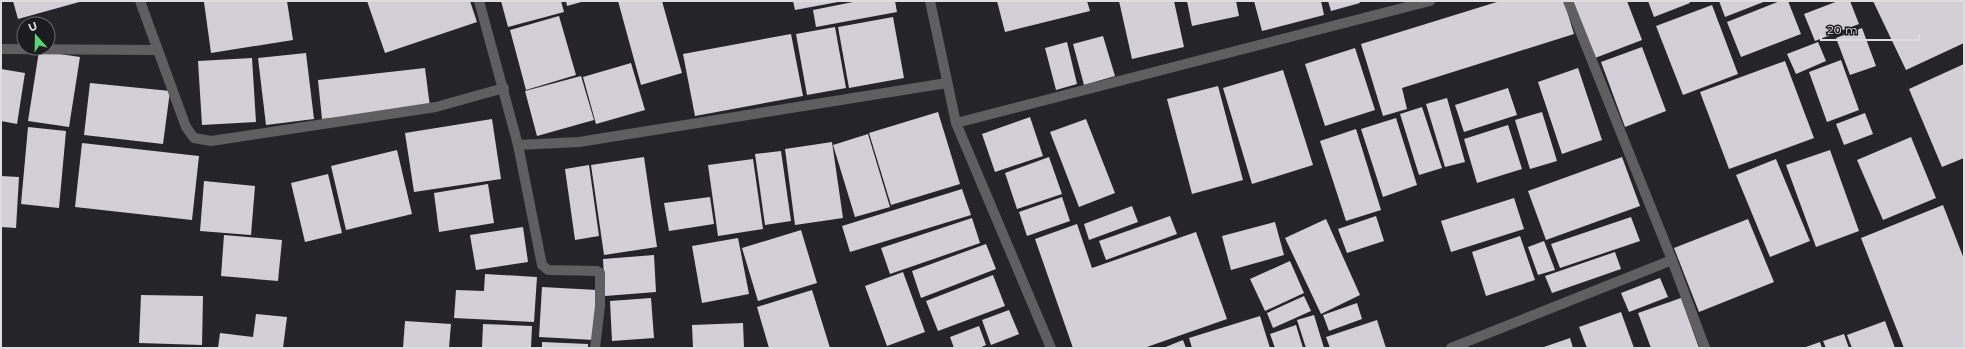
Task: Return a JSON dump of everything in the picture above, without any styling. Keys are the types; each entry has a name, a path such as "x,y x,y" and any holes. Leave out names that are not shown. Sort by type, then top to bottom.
{"street":[{"path":"140,1 186,127 194,138 211,141 436,107 504,88"},
{"path":"479,1 504,88 518,145 542,265 548,270 597,270 600,273 600,306 594,348"},
{"path":"930,1 956,123 1051,348"},
{"path":"956,123 1391,6 1430,1"},
{"path":"1568,1 1672,260 1705,348"},
{"path":"1,49 157,50"},
{"path":"518,145 580,142 947,83"},
{"path":"1451,348 1672,260"}],"building":[{"path":"13,1 83,1 29,16 17,16"},
{"path":"287,1 293,40 211,53 204,2"},
{"path":"367,1 470,1 477,22 385,53"},
{"path":"501,1 561,1 564,12 508,27"},
{"path":"566,1 585,1 567,6"},
{"path":"618,1 662,1 682,73 641,85"},
{"path":"793,1 838,1 838,2 795,10"},
{"path":"858,1 895,1 897,12 816,27 813,10"},
{"path":"997,1 1087,1 1090,11 1005,32"},
{"path":"1119,1 1174,1 1184,47 1132,59"},
{"path":"1187,1 1236,1 1239,16 1192,26"},
{"path":"1254,1 1321,1 1324,15 1262,31"},
{"path":"1328,1 1359,1 1360,3 1331,11"},
{"path":"1500,1 1564,1 1574,34 1402,88 1407,109 1383,116 1361,44"},
{"path":"1573,1 1627,1 1642,40 1595,58"},
{"path":"1648,1 1689,1 1690,3 1654,17"},
{"path":"1719,1 1766,1 1725,17"},
{"path":"1780,1 1788,1 1801,34 1741,57 1727,22"},
{"path":"1838,1 1850,1 1859,24 1815,41 1804,14"},
{"path":"1873,1 1964,1 1964,43 1906,70"},
{"path":"1712,5 1738,74 1683,95 1656,26"},
{"path":"559,16 576,75 526,90 510,30"},
{"path":"893,17 904,78 849,88 838,27"},
{"path":"835,27 846,88 807,95 796,34"},
{"path":"1862,28 1876,66 1850,75 1836,38"},
{"path":"791,34 803,96 695,116 683,54"},
{"path":"1103,36 1115,76 1084,85 1073,44"},
{"path":"1067,42 1077,84 1056,90 1045,48"},
{"path":"1818,42 1826,61 1796,74 1787,54"},
{"path":"1642,47 1666,111 1625,127 1601,62"},
{"path":"1355,48 1375,110 1325,126 1305,64"},
{"path":"56,53 80,57 69,127 28,121 38,56 56,56"},
{"path":"306,53 314,119 266,125 258,58"},
{"path":"252,58 256,122 202,125 198,61"},
{"path":"1841,60 1859,110 1827,122 1809,72"},
{"path":"1785,61 1814,138 1729,169 1700,92"},
{"path":"631,63 645,110 596,124 583,77"},
{"path":"1964,64 1964,158 1942,167 1909,89"},
{"path":"425,68 430,107 322,119 318,80"},
{"path":"1578,68 1602,140 1562,154 1538,82"},
{"path":"1,69 25,73 17,124 1,121"},
{"path":"1283,70 1313,165 1252,184 1223,88"},
{"path":"581,76 594,120 537,136 525,91"},
{"path":"90,83 170,91 163,144 84,135"},
{"path":"1218,86 1243,180 1192,194 1167,99"},
{"path":"1508,88 1517,115 1464,132 1455,105"},
{"path":"1447,98 1465,162 1445,167 1426,104"},
{"path":"1422,107 1442,168 1419,175 1400,114"},
{"path":"938,112 960,184 891,205 869,133"},
{"path":"1542,112 1557,161 1530,169 1515,120"},
{"path":"1865,113 1873,134 1844,145 1836,124"},
{"path":"1030,117 1043,156 995,172 982,134"},
{"path":"1396,118 1417,185 1383,197 1361,129"},
{"path":"492,119 501,179 414,192 405,133"},
{"path":"1086,119 1115,193 1079,207 1050,132"},
{"path":"1508,125 1522,169 1477,183 1464,139"},
{"path":"28,127 66,131 59,208 21,204"},
{"path":"1356,129 1381,210 1346,221 1320,141"},
{"path":"868,134 890,207 855,217 833,145"},
{"path":"1911,137 1936,198 1883,220 1857,160"},
{"path":"832,142 843,218 795,225 785,149"},
{"path":"82,143 199,156 192,220 75,207"},
{"path":"397,150 412,214 346,230 331,166"},
{"path":"1830,150 1859,231 1816,247 1786,165"},
{"path":"781,151 791,221 765,225 755,154"},
{"path":"644,157 657,247 604,255 591,165"},
{"path":"1049,157 1062,194 1017,209 1005,173"},
{"path":"1622,157 1640,206 1546,240 1528,191"},
{"path":"753,159 763,229 718,236 708,165"},
{"path":"1776,159 1810,241 1770,257 1736,175"},
{"path":"589,165 599,236 575,240 565,169"},
{"path":"328,174 342,233 305,242 291,183"},
{"path":"1,176 19,177 16,228 1,227"},
{"path":"204,181 255,186 251,235 200,231"},
{"path":"488,184 494,223 439,232 434,193"},
{"path":"962,189 971,215 850,252 842,226"},
{"path":"710,197 714,224 669,231 664,203"},
{"path":"1062,197 1070,221 1027,236 1019,212"},
{"path":"1514,198 1524,229 1451,252 1441,221"},
{"path":"1943,205 1964,259 1964,348 1904,348 1861,238"},
{"path":"1132,206 1138,222 1089,240 1084,224"},
{"path":"1170,216 1177,234 1106,260 1099,241"},
{"path":"1376,216 1384,241 1347,253 1338,229"},
{"path":"1631,217 1640,241 1560,268 1551,244"},
{"path":"972,218 980,243 890,274 881,248"},
{"path":"1326,219 1360,295 1321,314 1285,238"},
{"path":"1748,219 1774,282 1699,312 1674,248"},
{"path":"1275,222 1284,255 1231,270 1222,236"},
{"path":"1077,224 1092,268 1196,232 1227,319 1144,348 1073,348 1035,239"},
{"path":"523,227 528,262 476,270 470,235"},
{"path":"801,230 817,283 758,301 742,248"},
{"path":"224,235 282,240 278,281 221,276"},
{"path":"1520,236 1535,280 1486,296 1472,252"},
{"path":"738,238 749,294 702,303 692,246"},
{"path":"1544,241 1555,270 1538,275 1528,247"},
{"path":"986,244 996,269 921,298 912,271"},
{"path":"1615,252 1621,269 1552,293 1545,276"},
{"path":"654,255 656,292 605,296 603,259"},
{"path":"1290,261 1304,293 1265,311 1250,279"},
{"path":"903,272 925,332 887,346 865,286"},
{"path":"485,274 537,277 534,322 454,318 456,290 484,291"},
{"path":"993,275 1005,306 938,331 926,301"},
{"path":"1660,278 1668,297 1629,312 1621,293"},
{"path":"542,287 597,290 594,340 539,337"},
{"path":"812,290 830,348 769,348 757,307"},
{"path":"141,295 203,296 202,345 139,343"},
{"path":"1304,296 1311,311 1273,328 1267,313"},
{"path":"651,298 654,338 612,341 610,301"},
{"path":"1681,298 1699,348 1651,348 1638,313"},
{"path":"1357,303 1362,319 1329,331 1323,315"},
{"path":"1009,310 1019,334 991,345 982,320"},
{"path":"1621,312 1634,348 1587,348 1579,327"},
{"path":"256,314 287,317 283,348 218,348 220,333 253,337"},
{"path":"1314,315 1324,348 1306,348 1297,320"},
{"path":"1260,316 1270,348 1192,348 1189,338"},
{"path":"1377,320 1386,348 1330,348 1326,337"},
{"path":"405,321 451,324 449,348 403,348"},
{"path":"1885,321 1895,348 1852,348 1847,335"},
{"path":"743,323 744,348 693,348 692,325"},
{"path":"483,324 532,326 531,348 482,348"},
{"path":"1296,325 1303,348 1275,348 1270,334"},
{"path":"979,326 986,345 979,348 954,348 950,337"},
{"path":"1844,334 1849,348 1826,348 1823,341"},
{"path":"1570,338 1573,348 1541,348"},
{"path":"1183,340 1186,348 1163,348"},
{"path":"542,342 588,344 588,348 542,348"},
{"path":"1820,342 1822,348 1803,348"}]}
